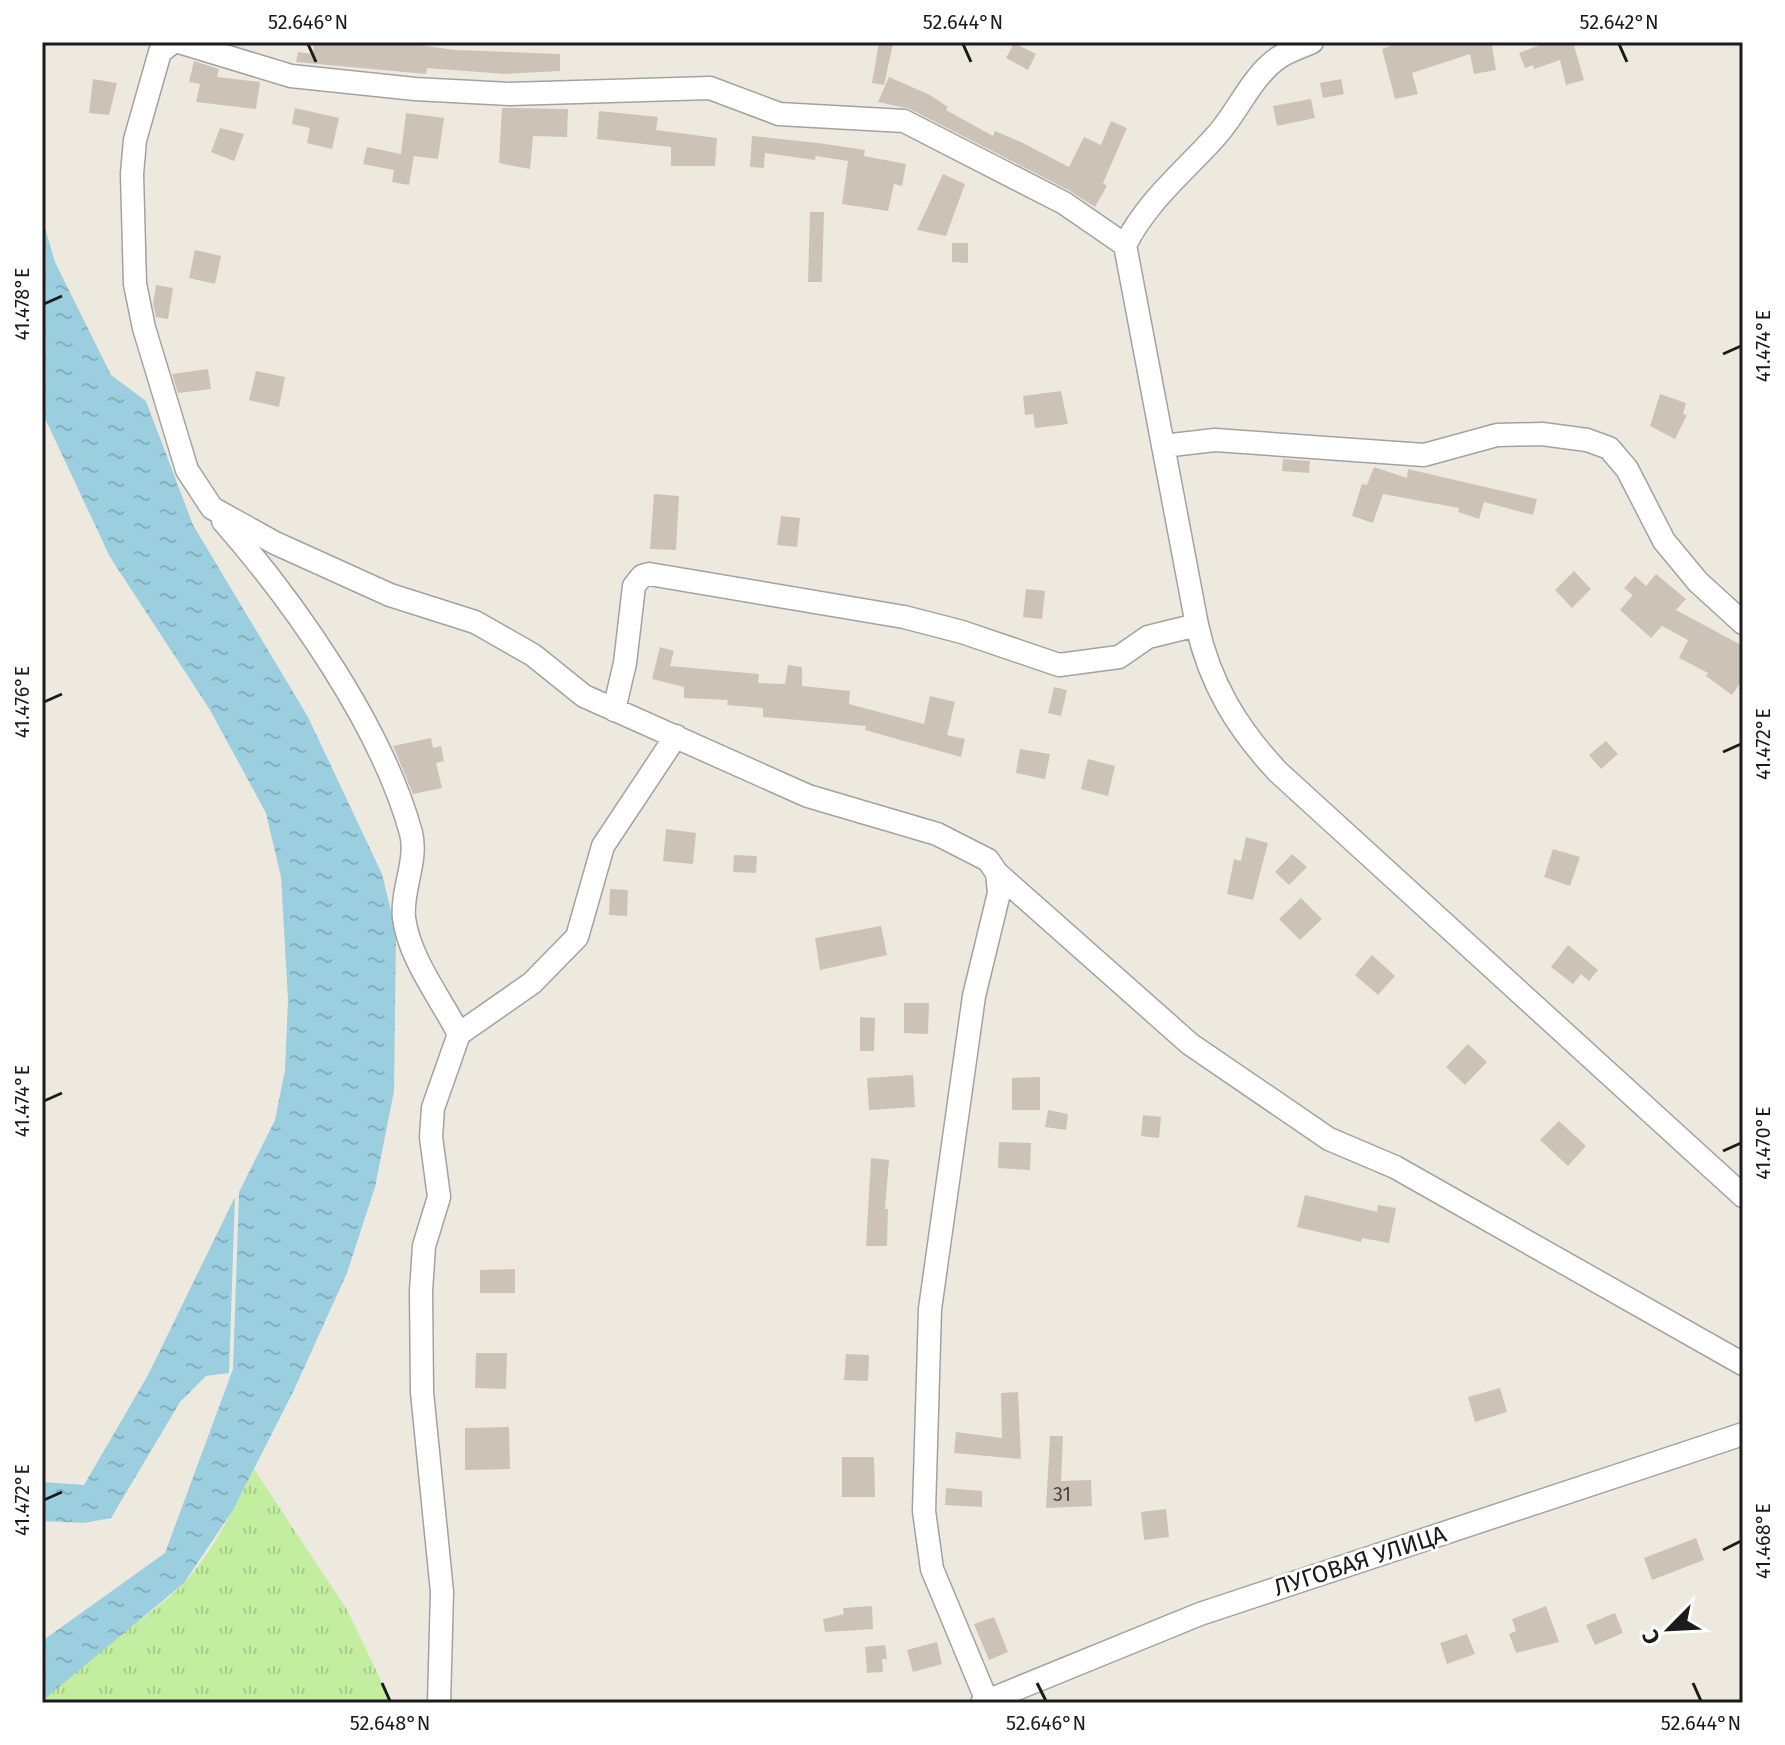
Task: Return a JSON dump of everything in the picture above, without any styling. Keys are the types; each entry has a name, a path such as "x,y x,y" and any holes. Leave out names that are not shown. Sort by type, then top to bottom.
{"street":[{"path":"1312,42 1278,58 1257,80 1215,137 1156,197 1138,220 1125,245 1197,625 1210,676 1223,702 1278,772 1743,1196"},
{"path":"459,1034 418,960 404,918 412,836 377,749 277,583 212,508 187,470 138,298 132,174 135,140 160,52 185,43 291,76 415,89 510,94 710,88 779,114 904,121 1064,203 1125,245"},
{"path":"1163,446 1227,440 1424,455 1497,435 1542,434 1587,440 1609,448 1627,469 1664,541 1698,582 1743,623"},
{"path":"212,508 275,543 378,590 475,622 533,655 584,696 614,710 808,796 937,834 988,860 997,873 1190,1044 1329,1139 1395,1167 1743,1364"},
{"path":"614,710 625,663 634,586 642,576 649,574 904,617 962,632 1059,665 1119,657 1148,637 1197,625"},
{"path":"439,1703 442,1592 422,1392 424,1246 439,1197 431,1137 433,1108 459,1034 532,983 577,937 603,846 676,736"},
{"path":"985,1702 932,1569 924,1511 930,1309 974,996 999,893 997,873"},
{"name":"ЛУГОВАЯ УЛИЦА","path":"985,1702 1200,1614 1743,1434"}],"green space":[{"path":"254,1469 347,1610 392,1703 42,1703 73,1670 183,1584 213,1544"}],"water":[{"path":"42,217 55,262 111,375 146,401 193,525 308,717 382,874 396,931 394,1091 375,1187 347,1273 294,1390 233,1510 184,1583 42,1701 42,1641 165,1553 233,1369 239,1192 275,1120 285,1070 288,1000 281,877 266,813 210,710 110,557 42,412"},
{"path":"235,1197 229,1373 206,1376 180,1402 111,1518 84,1523 42,1521 42,1482 84,1485 148,1375"}],"building":[{"path":"314,42 400,42 454,50 560,54 560,71 504,74 427,68 426,74 296,62 298,52 313,54"},
{"path":"879,42 893,44 884,85 872,83"},
{"path":"1400,42 1496,42 1492,46 1496,70 1474,74 1470,54 1412,73 1418,94 1395,99 1382,49"},
{"path":"1548,42 1573,42 1584,80 1566,85 1560,60 1534,69 1533,65 1525,68 1519,53"},
{"path":"1014,43 1036,54 1028,70 1006,58"},
{"path":"194,61 219,69 217,77 260,82 256,109 196,102 200,84 189,82"},
{"path":"889,77 930,95 948,107 946,110 993,136 995,131 1069,167 1084,137 1101,145 1111,121 1127,128 1103,183 1107,186 1095,207 1070,191 910,109 878,102"},
{"path":"93,79 117,83 109,115 89,113"},
{"path":"1341,79 1344,94 1323,98 1320,83"},
{"path":"1311,99 1315,118 1277,126 1273,106"},
{"path":"295,108 339,118 332,149 307,143 310,128 292,124"},
{"path":"502,108 568,109 567,137 533,136 530,169 499,163"},
{"path":"599,111 658,117 656,130 717,138 715,166 671,166 671,147 597,139"},
{"path":"406,113 444,118 438,159 414,156 409,185 392,182 394,170 363,164 367,147 401,154"},
{"path":"220,128 244,134 234,161 211,152"},
{"path":"752,136 818,143 815,160 765,153 764,168 750,167"},
{"path":"818,143 865,150 864,156 906,164 902,186 894,184 888,211 842,204 848,161 816,156"},
{"path":"943,174 965,184 946,236 917,230"},
{"path":"810,212 824,212 822,282 808,282"},
{"path":"952,243 968,243 968,263 952,262"},
{"path":"195,250 221,256 215,284 189,278"},
{"path":"156,285 173,288 168,319 156,317 153,304"},
{"path":"208,369 211,389 178,393 172,374"},
{"path":"256,371 285,377 279,407 249,400"},
{"path":"1061,391 1068,424 1035,428 1033,414 1025,415 1023,396"},
{"path":"1660,394 1686,403 1683,414 1687,415 1675,439 1650,426"},
{"path":"1283,459 1310,461 1309,473 1282,471"},
{"path":"1374,467 1407,478 1408,469 1537,499 1533,515 1484,502 1479,519 1458,512 1459,508 1383,494 1373,523 1352,516 1362,484 1367,485"},
{"path":"654,494 679,496 676,550 650,549"},
{"path":"781,516 800,518 797,547 777,545"},
{"path":"1574,571 1591,589 1572,608 1555,590"},
{"path":"1656,574 1686,599 1676,610 1743,646 1743,679 1732,695 1706,676 1708,673 1679,658 1688,640 1662,626 1651,638 1620,610 1633,595 1624,588 1635,576 1646,586"},
{"path":"1026,589 1045,591 1042,619 1023,617"},
{"path":"660,647 674,651 670,666 759,674 758,683 785,684 788,665 802,667 802,686 850,691 849,704 924,724 930,696 955,702 947,735 965,739 961,757 865,730 866,726 763,717 763,708 727,705 728,700 684,698 684,687 652,679"},
{"path":"1054,687 1067,690 1061,716 1048,713"},
{"path":"431,738 433,748 441,746 444,761 436,763 442,788 413,794 393,746"},
{"path":"1606,741 1618,754 1601,769 1589,755"},
{"path":"1020,749 1050,754 1045,779 1016,773"},
{"path":"1088,759 1115,766 1108,796 1081,789"},
{"path":"666,829 696,833 693,864 663,861"},
{"path":"1246,837 1268,843 1253,900 1227,894 1234,859 1241,861"},
{"path":"1553,849 1580,857 1570,886 1544,877"},
{"path":"1292,854 1307,867 1289,885 1275,872"},
{"path":"734,855 757,856 756,873 733,872"},
{"path":"610,889 628,890 627,916 609,915"},
{"path":"1301,898 1322,919 1300,940 1279,919"},
{"path":"881,926 887,955 820,970 815,938"},
{"path":"1568,945 1598,970 1589,981 1581,974 1573,984 1551,967"},
{"path":"1372,955 1395,976 1378,995 1355,975"},
{"path":"904,1003 929,1003 928,1034 904,1033"},
{"path":"860,1017 875,1018 874,1051 860,1051"},
{"path":"1468,1044 1487,1062 1465,1085 1446,1067"},
{"path":"913,1075 915,1107 869,1110 867,1078"},
{"path":"1040,1077 1040,1110 1012,1110 1012,1078"},
{"path":"1048,1110 1068,1114 1066,1130 1045,1127"},
{"path":"1143,1115 1161,1117 1159,1138 1141,1136"},
{"path":"1559,1121 1586,1146 1568,1166 1540,1140"},
{"path":"999,1142 1031,1143 1030,1170 998,1168"},
{"path":"871,1158 889,1160 885,1209 888,1209 887,1246 866,1246"},
{"path":"1305,1195 1377,1212 1378,1205 1396,1208 1389,1243 1362,1238 1361,1242 1297,1227"},
{"path":"515,1269 515,1293 480,1293 480,1270"},
{"path":"476,1353 507,1353 506,1389 475,1388"},
{"path":"846,1354 869,1355 868,1381 844,1380"},
{"path":"1500,1388 1507,1412 1475,1422 1468,1397"},
{"path":"1018,1392 1021,1459 954,1453 956,1432 1002,1438 1001,1393"},
{"path":"509,1427 510,1469 465,1470 465,1428"},
{"path":"1050,1436 1063,1436 1061,1481 1091,1480 1092,1506 1046,1508"},
{"path":"842,1457 874,1457 875,1497 842,1497"},
{"path":"946,1488 982,1491 982,1507 945,1505"},
{"path":"1166,1509 1169,1537 1144,1540 1141,1512"},
{"path":"1696,1538 1704,1560 1652,1580 1644,1558"},
{"path":"872,1606 873,1629 825,1632 823,1619 844,1614 843,1608"},
{"path":"1546,1606 1559,1642 1516,1653 1509,1634 1516,1631 1512,1619"},
{"path":"1615,1613 1623,1633 1595,1645 1586,1625"},
{"path":"994,1617 1008,1652 989,1660 974,1624"},
{"path":"1467,1634 1475,1654 1447,1664 1440,1643"},
{"path":"937,1642 942,1664 913,1672 907,1650"},
{"path":"885,1645 887,1659 882,1659 883,1672 867,1673 865,1647"}]}
